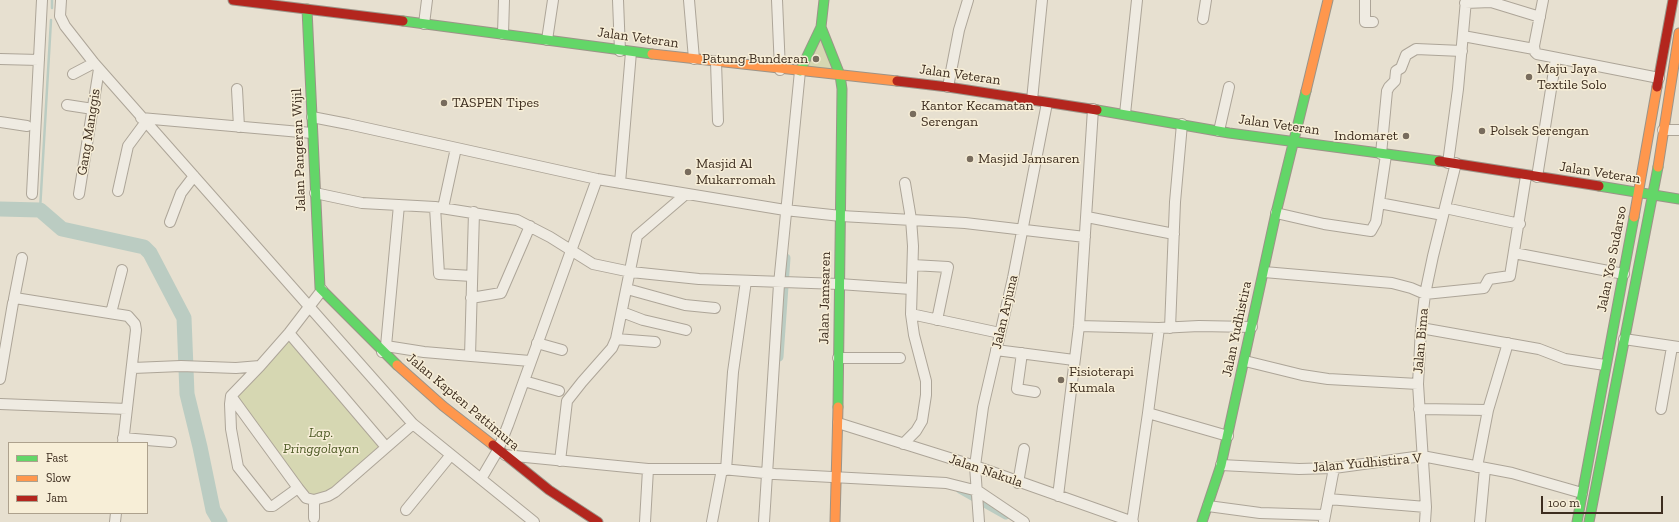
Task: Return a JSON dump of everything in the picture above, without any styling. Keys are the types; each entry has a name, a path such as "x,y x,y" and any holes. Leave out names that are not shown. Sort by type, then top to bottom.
{"main road":[{"name":"Jalan Veteran","path":"233,0 259,1 307,9 503,34 620,51 780,70 948,87 1125,114 1219,131 1452,163 1526,176 1679,199"},
{"path":"800,72 821,27 824,0"},
{"name":"Jalan Yudhistira","path":"1202,522 1228,436 1276,213 1328,0"},
{"name":"Jalan Yos Sudarso","path":"1577,522 1605,365 1639,193 1673,0"},
{"name":"Jalan Pangeran Wijil","path":"307,9 319,281 322,290"},
{"name":"Jalan Jamsaren","path":"821,27 840,75 842,103 838,423 835,522"},
{"name":"Jalan Yos Sudarso","path":"1589,522 1653,195 1678,47 1679,33"},
{"name":"Jalan Kapten Pattimura","path":"322,290 443,406 549,490 598,522"},
{"path":"1597,415 1609,417"}],"street":[{"path":"61,0 60,12 67,30 144,120 413,424 450,456 534,522"},
{"path":"424,24 427,0"},
{"path":"503,34 504,0"},
{"path":"547,40 553,0"},
{"path":"618,0 620,51"},
{"path":"689,0 694,59"},
{"path":"777,0 780,70"},
{"path":"948,87 959,30 968,0"},
{"path":"1032,100 1042,0"},
{"path":"1125,114 1137,0"},
{"path":"1203,19 1206,0"},
{"path":"1365,0 1365,22 1373,22"},
{"path":"1543,0 1534,49 1537,54 1659,78"},
{"path":"1466,1 1492,1 1540,17"},
{"name":"Jalan Bima","path":"1425,522 1426,507 1418,384 1421,328 1425,294 1444,211 1452,163 1466,1"},
{"path":"32,194 42,4 60,12"},
{"path":"1463,36 1534,49"},
{"path":"1665,45 1678,47"},
{"path":"1276,213 1324,224 1370,231 1374,229 1379,203 1387,91 1395,81 1396,71 1401,68 1406,55 1416,49 1462,51"},
{"path":"620,183 631,52"},
{"path":"1537,177 1556,58"},
{"path":"0,59 39,60"},
{"path":"716,62 718,121"},
{"path":"73,74 97,66"},
{"name":"Gang Manggis","path":"79,194 93,109 97,66"},
{"path":"764,522 771,474 783,282 785,210 800,72"},
{"path":"1219,131 1229,87"},
{"path":"237,89 239,126"},
{"name":"Jalan Arjuna","path":"979,522 978,496 974,466 983,406 1023,228 1048,102"},
{"path":"67,105 93,109"},
{"path":"1058,496 1078,326 1086,237 1093,109"},
{"path":"312,117 597,179 797,212 1023,228 1086,237"},
{"path":"144,120 239,126 312,133"},
{"path":"118,191 128,146 144,120"},
{"path":"0,122 28,126"},
{"path":"1170,328 1174,234 1182,124"},
{"path":"1663,130 1679,130"},
{"path":"456,148 439,207 439,274 472,276"},
{"path":"170,222 181,193 194,176"},
{"path":"1264,272 1392,283 1411,288 1425,294 1484,288 1489,279 1510,276 1520,224 1526,176"},
{"path":"481,479 502,452 530,361 538,343 570,249 597,179"},
{"path":"903,444 916,431 922,421 926,395 926,381 914,335 911,314 913,265 911,219 905,183"},
{"path":"315,193 362,203 439,207 517,220 530,226 596,265 631,272 676,277 839,284 911,289"},
{"path":"560,461 567,401 578,386 612,348 616,339 631,272 633,251 637,236 686,194"},
{"path":"1379,203 1444,211 1520,224"},
{"path":"399,204 384,349 530,361"},
{"path":"470,356 474,212"},
{"path":"1086,217 1174,234"},
{"path":"471,298 501,293 530,226"},
{"path":"1514,253 1624,274"},
{"path":"0,379 4,329 14,298 22,258"},
{"path":"913,265 948,268 937,320"},
{"path":"111,313 122,270"},
{"path":"712,522 724,469 732,372 746,281"},
{"path":"627,289 685,305 715,308"},
{"path":"298,488 273,506 269,506 238,467 231,429 230,404 232,396 289,333 322,290"},
{"path":"14,298 19,297 128,316 135,324 136,330 133,368 123,441 171,442"},
{"path":"622,312 643,320 686,330"},
{"path":"911,314 1000,333"},
{"path":"1078,326 1159,328 1199,326 1252,327"},
{"path":"1132,522 1159,328"},
{"path":"1421,328 1539,349 1569,360 1605,365"},
{"path":"289,333 386,447"},
{"path":"616,339 655,342"},
{"path":"1624,339 1676,347 1661,409"},
{"path":"538,343 562,350"},
{"path":"1480,522 1481,467 1488,410 1508,343"},
{"path":"996,350 1074,360"},
{"path":"1022,354 1017,390 1035,392"},
{"path":"838,358 900,358"},
{"path":"1245,361 1302,375 1328,379 1418,384"},
{"path":"133,368 181,366 236,368 260,366"},
{"path":"524,381 560,391"},
{"path":"232,396 298,488 306,498 314,500 328,496 335,492 413,424"},
{"path":"0,404 127,409"},
{"path":"1419,409 1488,410"},
{"path":"1148,413 1228,436"},
{"name":"Jalan Nakula","path":"838,423 869,431 903,444 974,466 1132,522"},
{"path":"1018,482 1024,449"},
{"path":"502,452 560,461 648,469 724,469 837,480 937,481 955,484 1024,522"},
{"path":"406,510 450,456"},
{"name":"Jalan Yudhistira V","path":"1220,465 1281,469 1334,468 1422,456 1512,473 1582,493"},
{"path":"1208,506 1324,519 1334,468"},
{"path":"645,522 648,469"},
{"path":"1328,499 1426,507"},
{"path":"314,500 314,518"}],"green space":[{"path":"821,28 837,73 802,71"},
{"name":"Lap. Pringgolayan","path":"289,340 384,447 321,496 310,496 246,410 237,394"}],"waterway":[{"path":"52,0 52,8"},
{"path":"40,210 51,20"},
{"path":"0,209 40,210 62,229 144,247 150,253 184,318 187,394 213,510 220,522"},
{"path":"779,357 786,258"},
{"path":"960,489 1006,515"}],"traffic: fast":[{"path":"800,71 821,27 824,0"},
{"path":"307,9 320,288 397,365"},
{"path":"403,21 652,54"},
{"path":"821,27 840,75 842,89 838,407"},
{"path":"1202,522 1221,465 1276,213 1306,91"},
{"path":"1097,110 1229,133 1439,161"},
{"path":"1589,522 1658,167"},
{"path":"1599,186 1679,199"},
{"path":"1577,522 1634,217"}],"traffic: slow":[{"path":"1306,91 1328,0"},
{"path":"1658,167 1679,33"},
{"path":"652,54 897,81"},
{"path":"1634,217 1657,87"},
{"path":"397,365 443,406 493,445"},
{"path":"835,522 838,407"}],"traffic: jam":[{"path":"233,0 403,21"},
{"path":"1657,87 1673,0"},
{"path":"897,81 948,87 1097,110"},
{"path":"1439,161 1599,186"},
{"path":"493,445 549,490 598,522"}],"place":[{"name":"Patung Bunderan","path":"816,59"},
{"name":"Maju Jaya Textile Solo","path":"1529,77"},
{"name":"TASPEN Tipes","path":"444,103"},
{"name":"Kantor Kecamatan Serengan","path":"913,114"},
{"name":"Polsek Serengan","path":"1482,131"},
{"name":"Indomaret","path":"1406,136"},
{"name":"Masjid Jamsaren","path":"970,159"},
{"name":"Masjid Al Mukarromah","path":"688,172"},
{"name":"Fisioterapi Kumala","path":"1061,380"}]}
